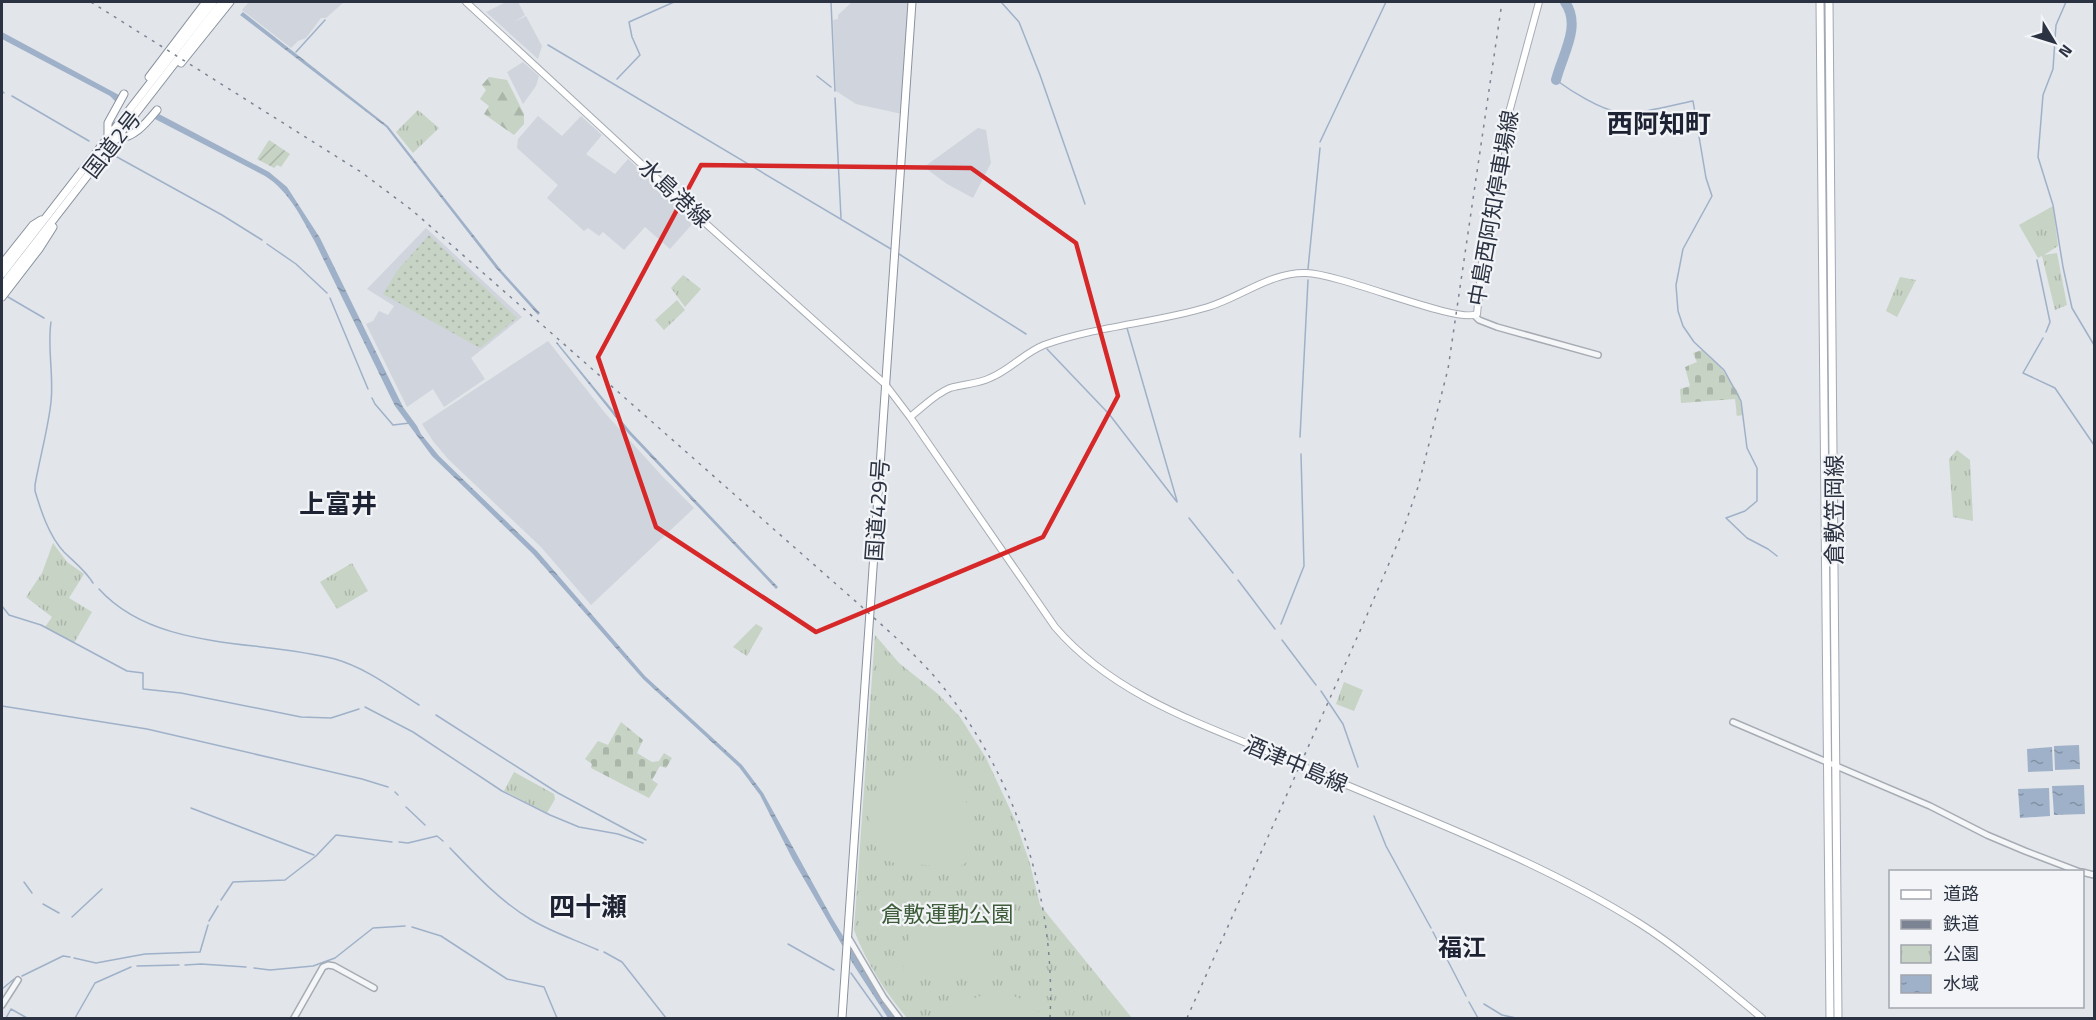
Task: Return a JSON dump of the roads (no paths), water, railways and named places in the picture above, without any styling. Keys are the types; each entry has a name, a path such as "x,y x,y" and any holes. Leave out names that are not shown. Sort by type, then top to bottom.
{"main road":[{"path":"122,117 146,80 206,2"},
{"name":"国道2号","path":"2,286 157,87 213,2"},
{"name":"国道2号","path":"2,274 122,117 222,2"},
{"path":"157,87 174,72 230,2"},
{"name":"水島港線","path":"466,2 885,384"},
{"name":"国道429号","path":"842,1018 912,2"},
{"name":"中島西阿知停車場線","path":"910,417 938,394 952,387 988,379 1044,345 1208,307 1273,279 1291,274 1326,275 1439,310 1474,316 1479,310 1484,244 1498,153 1539,2"},
{"name":"倉敷笠岡線","path":"1820,2 1830,1018"},
{"name":"倉敷笠岡線","path":"1829,2 1838,1018"},
{"path":"108,135 108,123 124,94"},
{"path":"116,138 124,139 131,135 157,110"},
{"path":"2,297 39,249 76,192"},
{"path":"2,264 33,225 45,217"},
{"path":"885,384 910,417"},
{"name":"酒津中島線","path":"910,417 1054,627 1076,649 1125,686 1151,702 1541,869 1597,898 1665,940 1762,1018"}],"street":[{"path":"1474,316 1497,327 1598,355"},
{"path":"1732,722 1930,806 1987,835 2076,870"},
{"path":"847,936 884,998 899,1018"},
{"path":"294,1018 323,967 328,964 374,988"},
{"path":"2,1005 18,980"}],"water":[{"path":"243,12 388,126 501,270 540,313 538,315 495,267 386,127 240,15"},
{"path":"2,32 119,95 116,102 110,96 2,39"},
{"path":"156,114 269,172 287,187 320,238 403,407 421,434 439,456 537,551 645,676 742,765 763,793 832,918 895,1018 888,1018 853,964 793,860 760,795 739,767 643,679 533,554 432,456 395,406 315,242 288,197 265,176 153,118"},
{"path":"557,342 630,431 778,587 776,589 628,433"},
{"path":"2079,745 2080,769 2055,770 2054,746"},
{"path":"2052,747 2053,771 2028,772 2027,749"},
{"path":"2084,785 2085,814 2054,815 2052,786"},
{"path":"2049,788 2050,816 2020,818 2018,789"}],"waterway":[{"path":"617,79 640,55 632,37 629,22 674,2"},
{"path":"831,2 835,91"},
{"path":"1001,2 1019,22 1085,204"},
{"path":"1320,142 1386,2"},
{"path":"1556,80 1571,31 1570,11 1565,2"},
{"path":"2066,2 2056,25 2053,69 2043,95 2038,157 2053,205 2072,308 2094,345"},
{"path":"296,52 325,20"},
{"path":"548,45 891,249"},
{"path":"817,76 831,87"},
{"path":"1556,80 1595,104 1612,111 1627,113 1646,111 1693,101 1706,178 1712,196 1683,249 1676,285 1678,311 1683,326 1694,342 1724,370 1741,401 1747,448 1757,468 1757,501 1745,511 1726,518 1747,538 1777,556"},
{"path":"12,96 89,141"},
{"path":"835,98 841,218"},
{"path":"1308,269 1320,148"},
{"path":"117,157 222,215 262,240"},
{"path":"267,244 296,264 327,293"},
{"path":"899,254 1026,334"},
{"path":"2037,260 2050,322 2046,332"},
{"path":"1300,437 1308,280"},
{"path":"8,297 44,318"},
{"path":"330,298 368,389"},
{"path":"51,322 51,402 35,491 54,539 93,583"},
{"path":"1127,328 1177,501"},
{"path":"2043,338 2023,373 2055,388 2094,445"},
{"path":"1047,349 1109,414 1177,502"},
{"path":"372,398 393,425 410,423"},
{"path":"1281,624 1304,566 1301,454"},
{"path":"1189,518 1233,573"},
{"path":"1238,580 1275,629"},
{"path":"99,589 122,609 149,624 179,634 210,640 335,659 368,673 419,705"},
{"path":"2,606 9,615 41,625 127,671 143,673 143,689 181,693 301,717 331,718 359,709"},
{"path":"1282,640 1316,685"},
{"path":"1321,691 1343,724 1358,767"},
{"path":"2,706 147,729 388,787"},
{"path":"365,707 413,732 502,791 550,815 579,827 618,834 643,843"},
{"path":"436,715 558,793 646,840"},
{"path":"395,792 398,795"},
{"path":"406,807 425,825"},
{"path":"191,808 314,855"},
{"path":"1374,816 1386,846 1431,928"},
{"path":"221,900 233,882 285,880 316,856 336,835 392,842"},
{"path":"437,836 443,841"},
{"path":"399,842 408,843 437,836"},
{"path":"450,848 488,887 519,912 546,928 598,950"},
{"path":"24,882 32,893"},
{"path":"72,917 102,889"},
{"path":"43,904 59,913"},
{"path":"209,921 218,906"},
{"path":"74,958 96,963 145,954 200,952 208,925"},
{"path":"254,968 270,970 313,966 335,958 373,928 405,926"},
{"path":"412,927 441,936 507,979 544,987 557,1018"},
{"path":"1433,932 1466,996"},
{"path":"788,944 834,970"},
{"path":"604,952 622,962 666,1018"},
{"path":"22,976 63,956 70,957"},
{"path":"137,966 179,965"},
{"path":"185,965 246,967"},
{"path":"75,1018 95,983 131,967"},
{"path":"851,973 883,1018"},
{"path":"2,989 14,979"},
{"path":"1469,1002 1478,1018"},
{"path":"1484,1004 1502,1015 1516,1018"},
{"path":"6,1018 11,1009 27,1018"}],"railway":[{"path":"91,2 361,172 413,211 862,607 926,667 962,713 987,752 1007,793 1024,837 1037,881 1046,926 1050,972 1050,1018"},
{"path":"1187,1018 1364,622 1402,533 1418,487 1448,369 1502,2"}],"district":[{"name":"西阿知町","path":"1659,123"},
{"name":"上富井","path":"338,503"},
{"name":"四十瀬","path":"588,906"},
{"name":"福江","path":"1462,947"}],"park label":[{"name":"倉敷運動公園","path":"947,914"}]}
